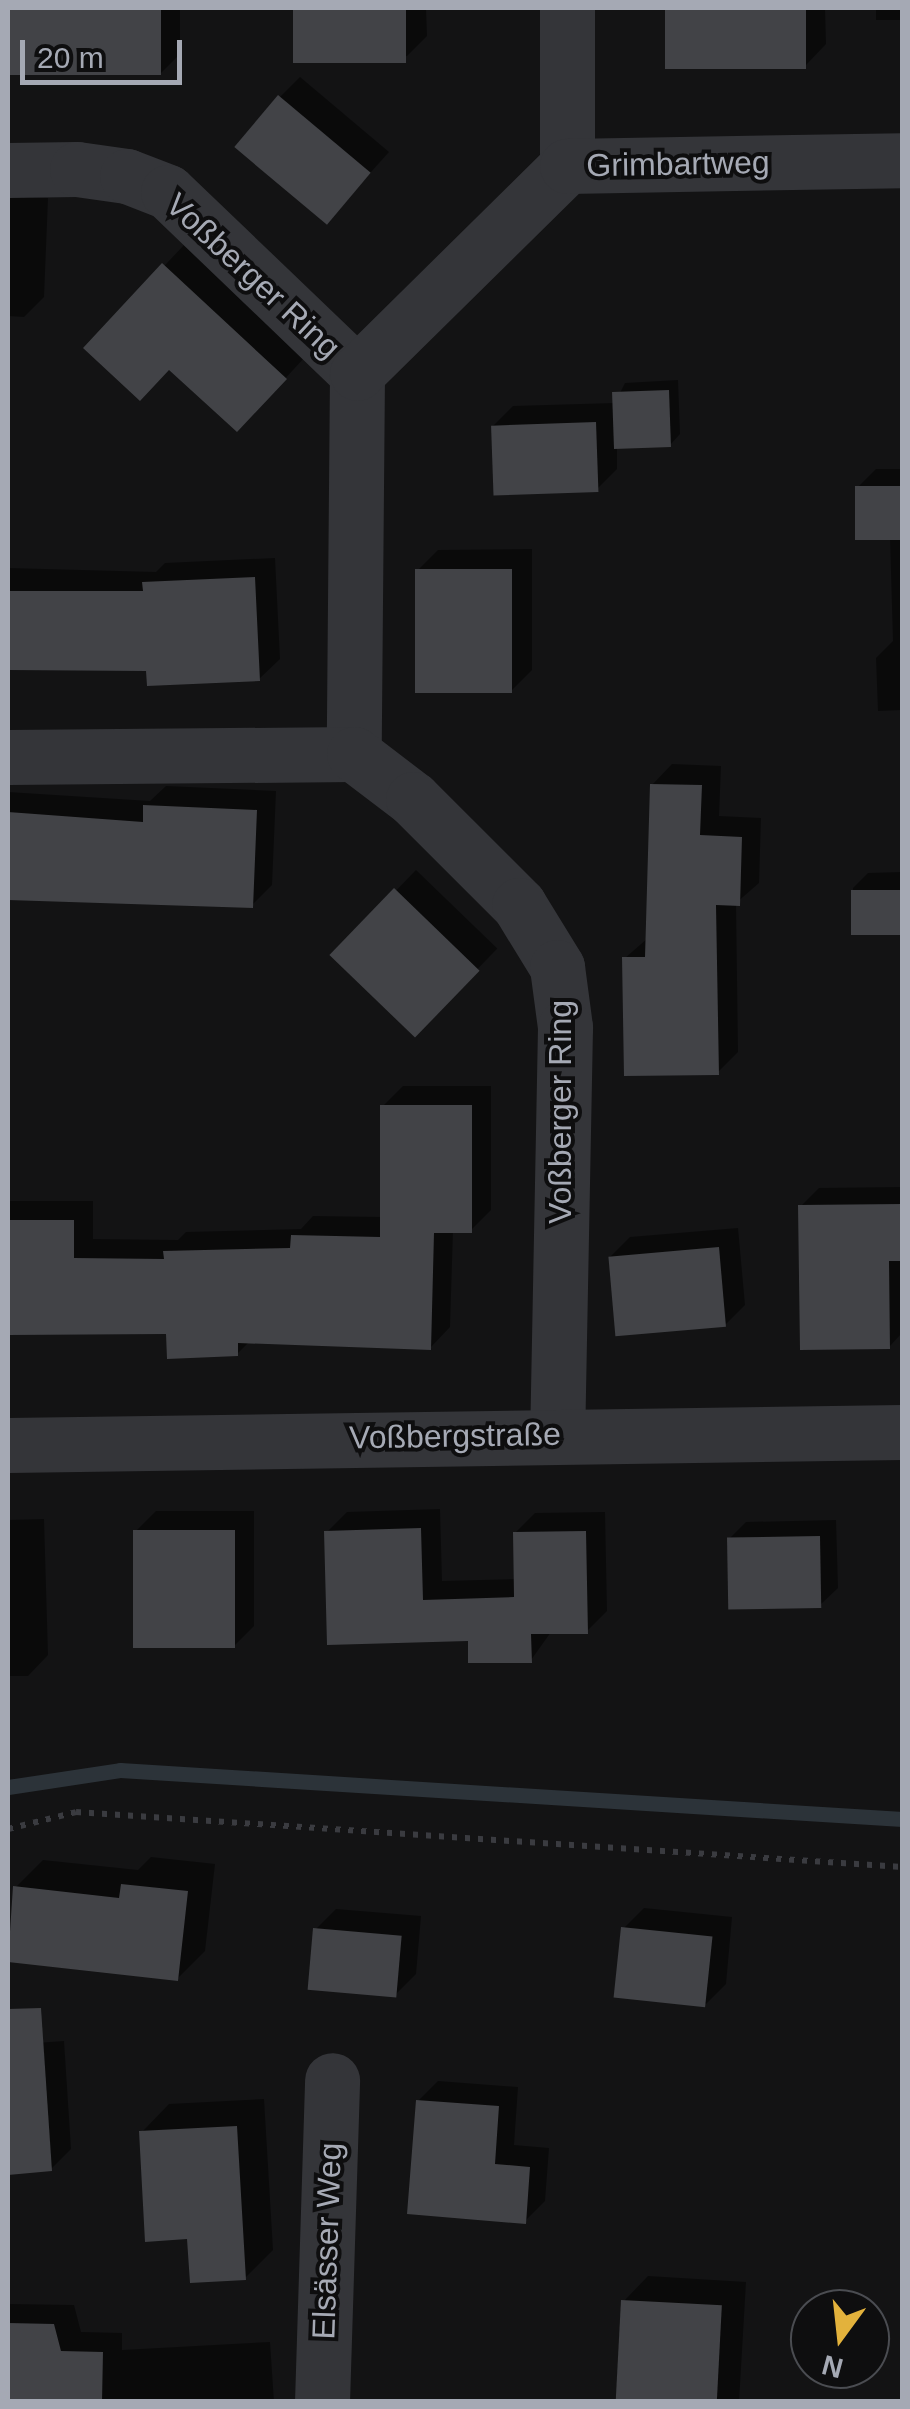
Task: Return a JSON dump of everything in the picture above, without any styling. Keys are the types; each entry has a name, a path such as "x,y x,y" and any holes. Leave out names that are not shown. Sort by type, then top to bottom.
{"street":[{"path":"567,8 568,166"},
{"name":"Grimbartweg","path":"357,373 568,166 902,160"},
{"name":"Voßberger Ring","path":"8,170 77,169 127,176 168,192 357,373 354,754 412,799 519,905 557,967 565,1027 557,1434"},
{"path":"8,757 354,754"},
{"name":"Voßbergstraße","path":"8,1445 557,1434 902,1432"},
{"name":"Elsässer Weg","path":"322,2402 332,2080"}],"path":[{"path":"8,1829 76,1812 902,1867"}],"building":[{"path":"8,8 161,8 161,75 8,75"},
{"path":"293,8 406,8 406,63 293,63"},
{"path":"665,8 806,8 806,69 665,69"},
{"path":"278,95 371,173 327,225 234,147"},
{"path":"162,263 287,379 237,432 169,370 140,401 83,348"},
{"path":"669,390 671,447 614,449 612,392"},
{"path":"596,422 598,492 494,496 491,426"},
{"path":"855,486 902,486 902,540 855,540"},
{"path":"415,569 512,569 512,693 415,693"},
{"path":"255,577 260,681 147,686 146,671 8,670 8,591 143,591 142,582"},
{"path":"650,784 702,785 700,835 742,837 740,906 716,905 719,1075 624,1076 622,957 645,957"},
{"path":"143,805 257,810 253,908 8,900 8,812 143,822"},
{"path":"394,888 480,971 415,1038 329,955"},
{"path":"851,890 902,890 902,935 851,935"},
{"path":"380,1105 472,1105 472,1233 434,1233 431,1350 238,1343 238,1356 167,1359 166,1334 8,1335 8,1220 74,1220 74,1258 164,1259 163,1251 290,1248 291,1235 380,1237"},
{"path":"902,1204 902,1261 889,1261 890,1349 800,1350 798,1205"},
{"path":"719,1247 726,1327 615,1336 608,1257"},
{"path":"421,1528 423,1600 514,1597 513,1532 586,1531 588,1634 531,1634 532,1663 468,1663 468,1641 327,1645 324,1531"},
{"path":"133,1530 235,1530 235,1648 133,1648"},
{"path":"820,1536 821,1608 728,1610 727,1538"},
{"path":"121,1884 188,1891 178,1981 8,1962 13,1886 119,1898"},
{"path":"621,1927 712,1937 705,2007 614,1998"},
{"path":"313,1928 402,1936 396,1998 308,1990"},
{"path":"41,2008 52,2171 8,2175 8,2009"},
{"path":"416,2100 499,2106 495,2164 530,2167 526,2224 407,2214"},
{"path":"237,2126 246,2280 190,2283 187,2239 145,2242 139,2131"},
{"path":"621,2300 722,2305 717,2402 616,2402"},
{"path":"8,2323 54,2324 61,2351 103,2352 102,2402 8,2402"}],"waterway":[{"path":"8,1787 120,1770 902,1819"}]}
